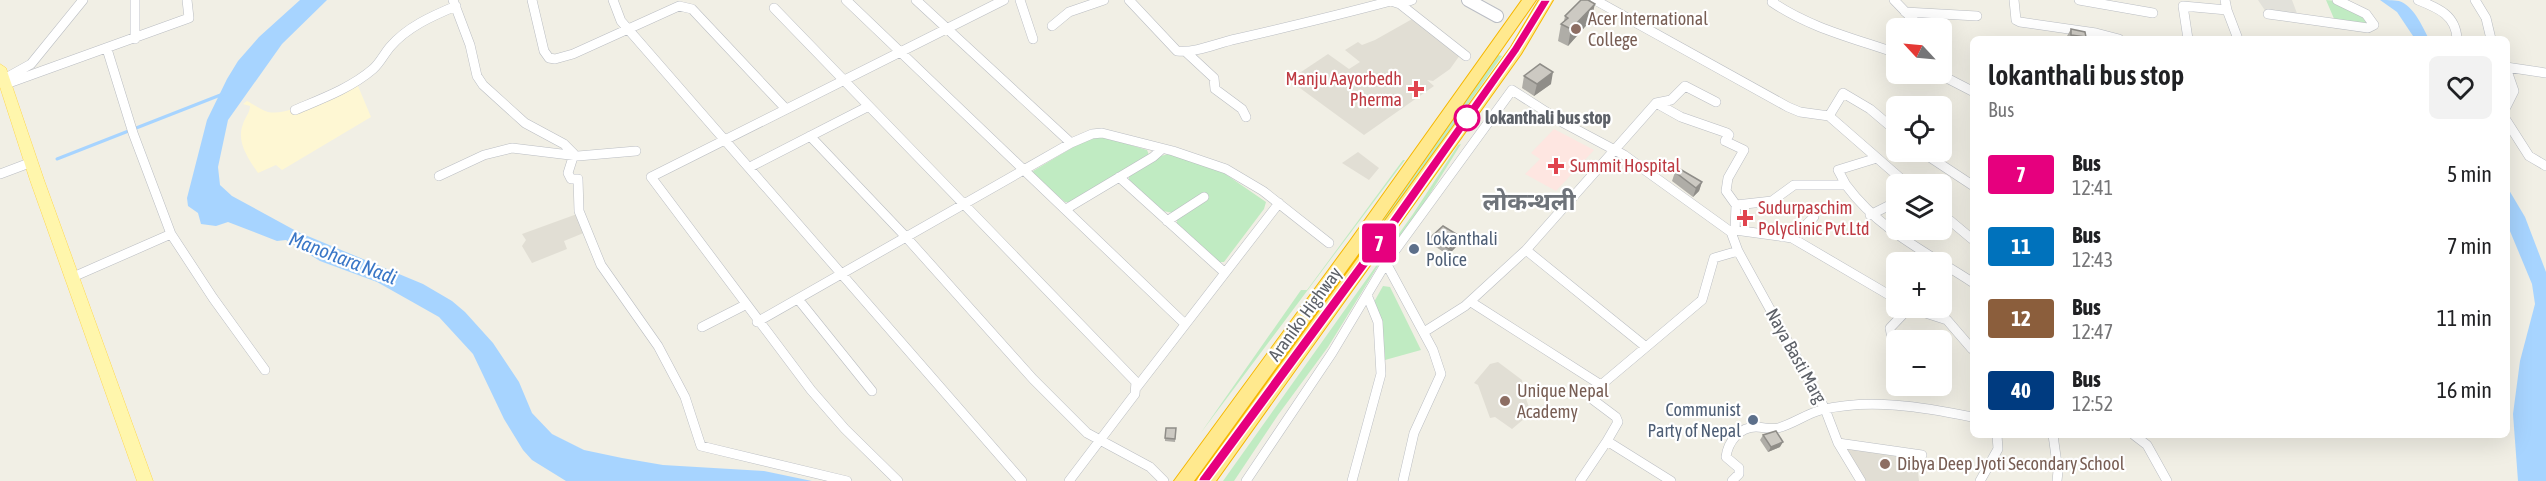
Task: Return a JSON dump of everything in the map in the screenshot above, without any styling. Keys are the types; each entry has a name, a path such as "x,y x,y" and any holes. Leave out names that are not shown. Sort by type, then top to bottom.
{"highway":[{"name":"Araniko Highway","path":"1184,481 1538,1"},
{"name":"Araniko Highway","path":"1205,481 1516,50 1538,1"}],"main road":[{"path":"1468,0 1497,16"},
{"path":"3,77 145,481"}],"street":[{"path":"3,77 31,64 83,0"},
{"path":"135,0 135,39"},
{"path":"3,77 107,49 189,18 187,0"},
{"path":"532,0 544,51 549,58 555,59 573,54 679,6 692,9 786,109"},
{"path":"613,0 621,21 1022,481"},
{"path":"846,0 1185,324"},
{"path":"916,0 1071,143"},
{"path":"898,481 845,429 811,390 757,322 651,177 1004,0"},
{"path":"1020,0 1033,39"},
{"path":"1052,26 1069,12 1104,0"},
{"path":"1129,0 1176,51 1186,52 1391,2 1400,4 1466,56"},
{"path":"1400,4 1412,0"},
{"path":"1595,0 1788,107 1800,112 1829,116 1895,174"},
{"path":"1773,0 1772,2 1791,15 1816,27 1886,49"},
{"path":"1894,0 1911,18"},
{"path":"2014,0 2016,20 2020,22 2099,36"},
{"path":"2079,0 2153,14"},
{"path":"2225,0 2237,36"},
{"path":"2268,14 2368,28 2374,25 2366,14 2337,0"},
{"path":"2418,0 2448,15 2457,26 2457,36"},
{"path":"2475,0 2486,18 2490,36"},
{"path":"295,110 317,101 366,74 392,45 419,22 454,3 470,45 477,76 483,85 525,123 564,144 574,154"},
{"path":"2188,36 2183,6 2227,10"},
{"path":"774,8 1134,378 1137,387"},
{"path":"1905,12 1977,16"},
{"path":"107,49 132,133 171,234 213,298 265,370"},
{"path":"1186,52 1214,78 1215,89 1242,109 1246,117"},
{"path":"2510,68 2546,73"},
{"path":"2510,79 2514,91 2510,99"},
{"path":"1952,81 1970,90"},
{"path":"1424,333 1442,324 1471,302 1526,250 1656,103 1671,100 1685,86 1716,102"},
{"path":"1246,481 1332,353 1386,263 1512,90 1562,123 1613,149 1733,231 1792,238 1886,293"},
{"path":"1829,116 1843,93 1870,109 1886,123"},
{"path":"1656,103 1681,117 1728,133 1725,141 1744,150 1728,178 1726,191 1736,205 1733,231"},
{"path":"750,167 869,106"},
{"path":"2510,126 2529,156 2546,166"},
{"path":"757,322 1071,143 1098,133 1162,149 1227,170 1279,203 1329,243"},
{"path":"810,136 1087,433 1150,467 1164,481"},
{"path":"439,176 476,159 514,147 574,154 609,155 636,151"},
{"path":"1066,208 1162,149"},
{"path":"574,154 568,173 571,179 578,179 577,202 592,246 601,265 658,346 685,397 701,446 847,481"},
{"path":"1877,158 1838,170 1858,204 1882,228 1970,281"},
{"path":"0,174 32,162"},
{"path":"1937,162 1970,184"},
{"path":"1119,177 1224,273"},
{"path":"1736,205 1772,201 1794,185 1846,185"},
{"path":"1167,221 1204,197"},
{"path":"1069,481 1135,394 1137,387 1279,203"},
{"path":"1870,215 1886,207"},
{"path":"1792,238 1814,216"},
{"path":"1952,222 1970,237"},
{"name":"Naya Basti Marg","path":"1733,231 1738,251 1825,409 1839,443 1861,481"},
{"path":"73,277 171,234"},
{"path":"1526,250 1559,274 1647,347"},
{"path":"1580,481 1618,422 1616,417 1592,399 1601,385 1702,300 1714,258 1738,251"},
{"path":"1386,263 1414,320 1433,350 1441,374 1414,433 1403,481"},
{"path":"1352,481 1382,374 1378,322 1366,295"},
{"path":"798,299 872,391"},
{"path":"1471,302 1503,325 1601,385"},
{"path":"702,327 745,305"},
{"path":"1890,330 1900,318"},
{"path":"1941,318 1947,320 1970,347"},
{"path":"1732,481 1739,474 1739,468 1726,457 1726,451 1744,429 1754,427 1774,429 1825,409 1866,404 1916,407 1970,417"},
{"path":"1980,481 1998,449 1997,438"},
{"path":"2052,438 2058,476"},
{"path":"2149,440 2167,481"},
{"path":"1607,441 1671,481"},
{"path":"1839,443 1922,456"}],"shaded area":[{"path":"2258,0 2292,0 2298,16 2266,12"},
{"path":"1414,18 1460,55 1450,69 1433,81 1427,80 1434,86 1364,135 1289,80 1328,54 1349,69 1360,62 1345,50 1358,42 1362,45 1375,40"},
{"name":"Summit Hospital","path":"1554,129 1594,150 1556,191 1525,174 1540,159 1531,153"},
{"path":"1358,152 1379,168 1369,180 1342,163"},
{"path":"577,214 586,232 564,241 567,249 532,263 522,246 526,240 522,234"},
{"name":"Unique Nepal Academy","path":"1498,362 1522,380 1531,413 1512,429 1495,417 1490,418 1478,385 1474,383 1490,364"},
{"name":"Dibya Deep Jyoti Secondary School","path":"1846,446 1916,457 1919,481 1863,481 1856,471"}],"green space":[{"path":"2326,0 2350,7 2368,22 2366,24 2335,21"},
{"path":"1498,55 1502,56 1202,481 1195,481"},
{"path":"1092,136 1101,136 1147,150 1149,155 1070,202 1065,202 1034,175 1033,171"},
{"path":"1461,144 1420,210 1381,261 1328,347 1278,415 1234,481 1223,481 1413,214 1458,145"},
{"path":"1168,154 1221,171 1266,202 1264,209 1224,262 1218,262 1177,225 1177,219 1173,213 1163,211 1129,180 1129,175"},
{"path":"1405,160 1200,434 1301,290 1307,290"},
{"path":"1383,286 1390,287 1421,350 1385,360 1382,323 1374,302"}],"sand":[{"path":"352,79 358,86 371,117 282,170 276,165 258,173 242,143 241,131 250,106 243,104 247,101 268,112 288,110 311,102"}],"water":[{"name":"Manohara Nadi","path":"300,0 327,0 282,44 228,120 218,167 220,185 232,196 298,232 423,284 452,301 493,343 519,382 532,413 552,434 584,450 663,465 764,471 812,481 566,481 532,460 523,450 504,419 473,354 439,317 377,282 320,261 286,240 277,241 228,222 216,226 201,224 198,213 188,206 187,198 207,120 238,61 259,37"},
{"path":"2380,0 2399,1 2409,7 2427,36 2413,36 2397,12"},
{"path":"2510,192 2525,217 2546,272 2546,481 2518,481 2513,414 2520,361 2535,304 2532,284 2510,231"}],"building":[{"path":"1581,0 1588,0 1595,4 1571,29 1561,24 1568,18 1565,16"},
{"path":"2071,29 2085,32 2086,36 2078,36 2071,35"},
{"path":"1540,64 1553,72 1537,84 1524,76"},
{"path":"1678,168 1702,182 1696,188 1675,172"},
{"path":"1443,226 1461,237 1449,249 1431,237"},
{"path":"1166,428 1176,428 1175,439 1165,438"},
{"path":"1776,431 1783,442 1771,447 1763,435"}],"waterway":[{"path":"57,159 223,94"}],"bus line":[{"name":"7","path":"1205,481 1516,50 1546,0"}],"place":[{"name":"Acer International College","path":"1576,29"},
{"name":"Manju Aayorbedh Pherma","path":"1416,89"},
{"name":"lokanthali bus stop","path":"1467,118"},
{"name":"Summit Hospital","path":"1556,166"},
{"name":"Sudurpaschim Polyclinic Pvt.Ltd","path":"1745,218"},
{"name":"Lokanthali Police","path":"1414,249"},
{"name":"Unique Nepal Academy","path":"1505,401"},
{"name":"Communist Party of Nepal","path":"1753,420"},
{"name":"Dibya Deep Jyoti Secondary School","path":"1885,464"}],"district":[{"name":"लोकन्थली","path":"1529,202"}]}
